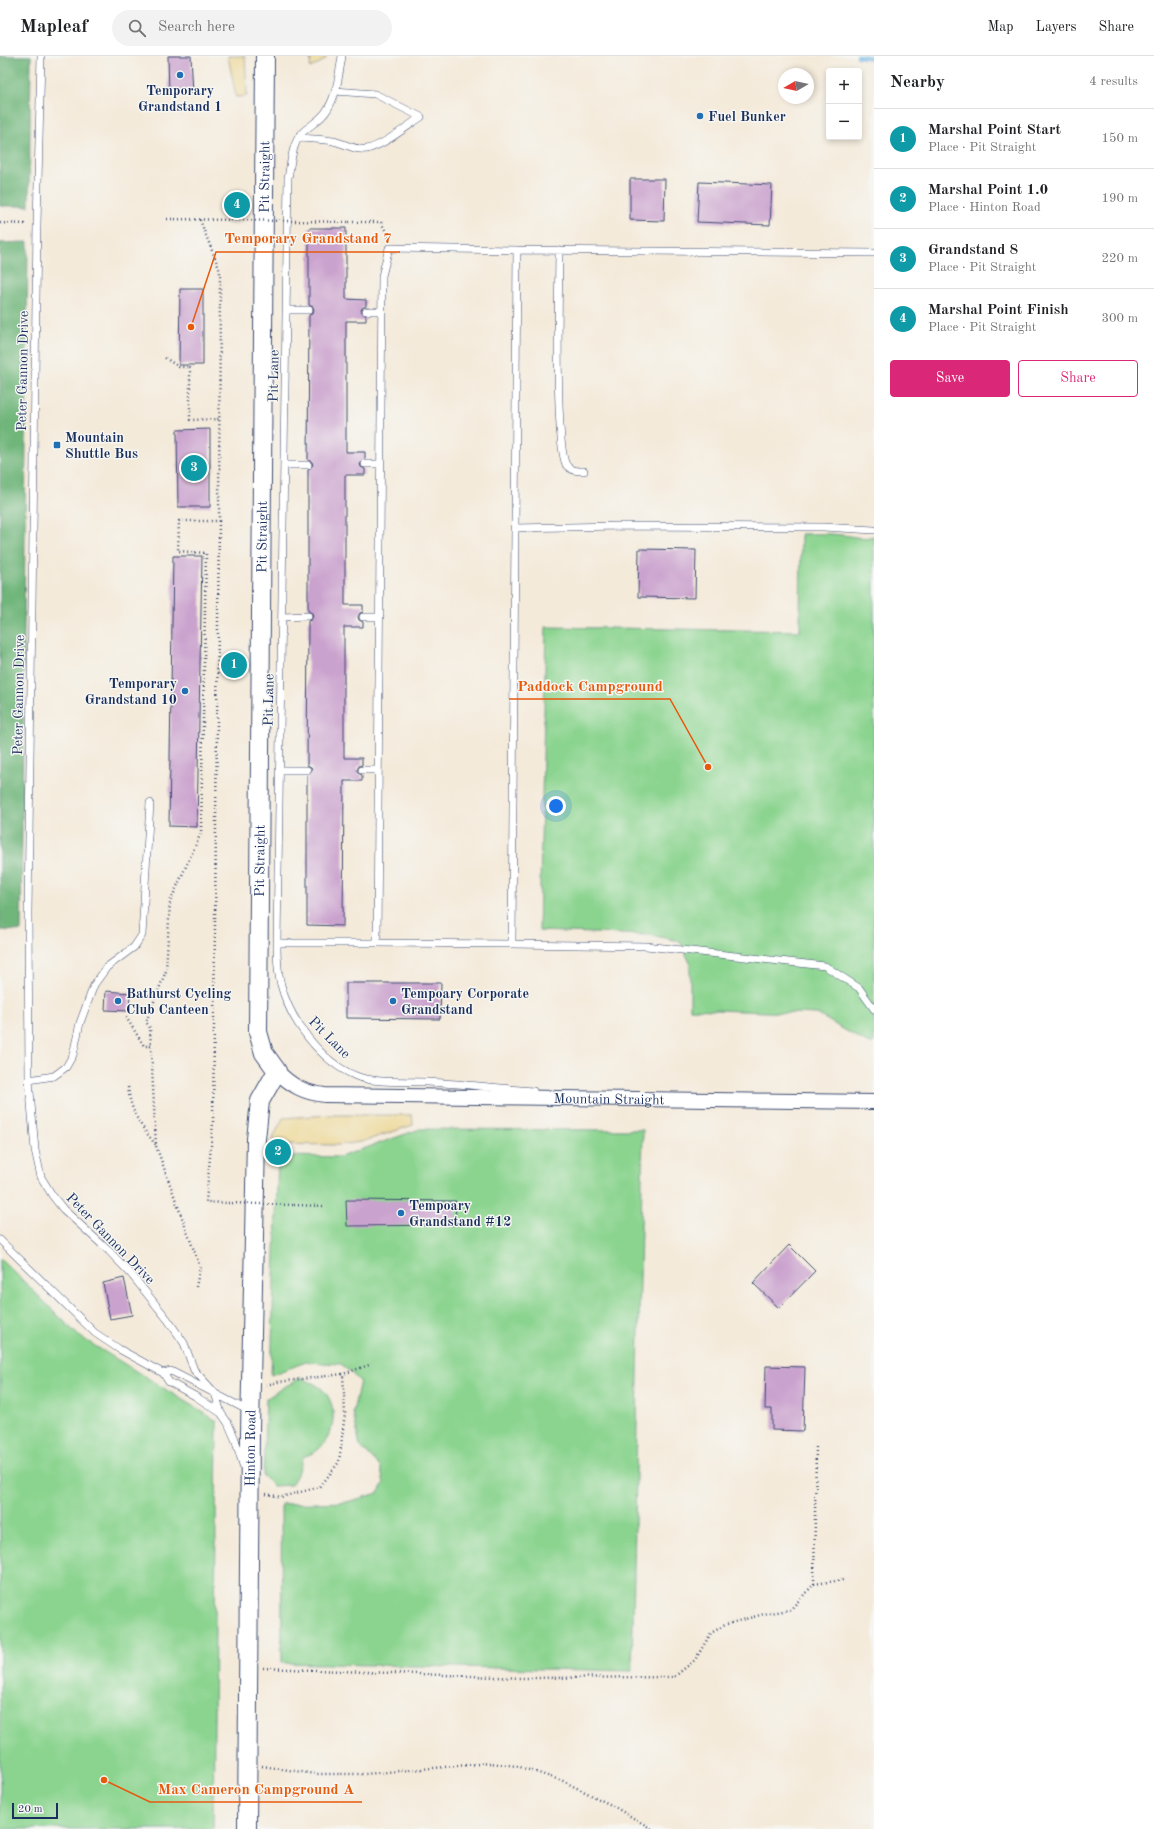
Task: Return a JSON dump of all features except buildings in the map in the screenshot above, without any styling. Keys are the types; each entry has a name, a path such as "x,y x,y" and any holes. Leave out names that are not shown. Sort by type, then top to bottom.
{"street":[{"name":"Pit Straight","path":"265,56 258,1032 261,1045 268,1059 277,1071"},
{"name":"Mountain Straight","path":"277,1071 292,1084 309,1093 344,1096 874,1102"},
{"name":"Hinton Road","path":"248,1829 250,1412 256,1139 260,1101 277,1071"}],"lane":[{"name":"Peter Gannon Drive","path":"41,56 36,224 28,912 30,1080 34,1150 41,1177 52,1195 63,1209 109,1251 136,1280 168,1320 184,1343 194,1370 215,1393 221,1413"},
{"name":"Pit Lane","path":"342,56 333,99 327,111 318,121 303,132 296,143 288,178 277,943 281,985 290,1010 297,1023 327,1058 352,1074 373,1080 429,1082 608,1098"},
{"path":"299,138 320,139 336,142 350,147 366,149 387,140 421,117 375,94 335,91"},
{"path":"377,943 382,276 389,248 874,253"},
{"path":"512,944 517,250"},
{"path":"559,250 559,386 563,453 567,465 572,469 584,471"},
{"path":"287,310 309,310"},
{"path":"366,311 382,310"},
{"path":"365,464 380,464"},
{"path":"285,465 308,465"},
{"path":"514,528 620,526 824,527 874,530"},
{"path":"282,617 308,616"},
{"path":"363,617 380,616"},
{"path":"280,770 307,770"},
{"path":"362,770 378,770"},
{"path":"30,1080 54,1076 66,1067 73,1055 80,1023 94,985 107,967 134,947 142,935 150,803"},
{"path":"277,943 646,946 825,966 859,988 874,1009"},
{"path":"0,1240 95,1333 119,1349 163,1373 169,1382 196,1396 221,1413 228,1423 235,1439 250,1491"},
{"path":"163,1373 171,1371 250,1412"}],"path":[{"path":"167,219 381,222 389,236 389,248"},
{"path":"200,220 220,271 213,1123 206,1202 324,1206"},
{"path":"0,223 36,224"},
{"path":"165,358 179,367 190,367 190,420 219,419"},
{"path":"156,1146 150,1028 146,1022 166,972 170,902 201,833 206,553 178,550 178,521 219,521"},
{"path":"126,1017 144,1046 151,1046"},
{"path":"128,1087 130,1103 142,1127 156,1146 200,1266 196,1287"},
{"path":"251,1390 278,1382 343,1374 369,1365"},
{"path":"250,1491 281,1497 320,1487 339,1462 345,1413 343,1374"},
{"path":"814,1584 816,1445"},
{"path":"248,1667 522,1678 674,1677 695,1660 710,1633 734,1622 764,1614 790,1610 814,1584 843,1580"},
{"path":"248,1764 315,1774 365,1774 490,1763 517,1766 563,1781 613,1806 652,1829"}],"green space":[{"path":"0,56 31,56 29,206 0,206"},
{"path":"28,242 21,931 0,930 0,243"},
{"path":"801,534 832,534 862,538 874,536 874,1043 867,1043 817,1014 690,1009 690,963 680,941 650,935 539,931 546,627 800,631"},
{"path":"420,1129 643,1130 632,1671 282,1663 281,1504 347,1502 378,1493 384,1483 380,1467 360,1446 353,1412 360,1381 341,1364 306,1362 271,1375 278,1156 340,1157"},
{"path":"0,1258 79,1336 217,1421 213,1829 0,1829"},
{"path":"301,1378 318,1386 330,1401 333,1410 331,1429 328,1438 322,1446 315,1452 303,1457 299,1471 291,1485 273,1486 263,1476 266,1399 282,1388"}],"sand":[{"path":"228,56 245,56 247,96 236,97"},
{"path":"311,56 326,56 325,60 310,68"},
{"path":"330,1115 412,1115 413,1125 361,1142 337,1145 272,1144 274,1136 283,1118"}],"waterway":[{"path":"858,56 874,58"}],"place":[{"name":"Temporary Grandstand 1","path":"180,75"},
{"name":"Fuel Bunker","path":"700,116"},
{"name":"Marshal Point Finish","path":"237,205"},
{"name":"Temporary Grandstand 7","path":"191,327"},
{"name":"Mountain Shuttle Bus","path":"57,445"},
{"name":"Grandstand 8","path":"194,468"},
{"name":"Marshal Point Start","path":"234,665"},
{"name":"Temporary Grandstand 10","path":"185,691"},
{"name":"Paddock Campground","path":"708,767"},
{"name":"Bathurst Cycling Club Canteen","path":"118,1001"},
{"name":"Tempoary Corporate Grandstand","path":"393,1001"},
{"name":"Marshal Point 1.0","path":"278,1152"},
{"name":"Tempoary Grandstand #12","path":"401,1213"},
{"name":"Max Cameron Campground A","path":"104,1780"}]}
